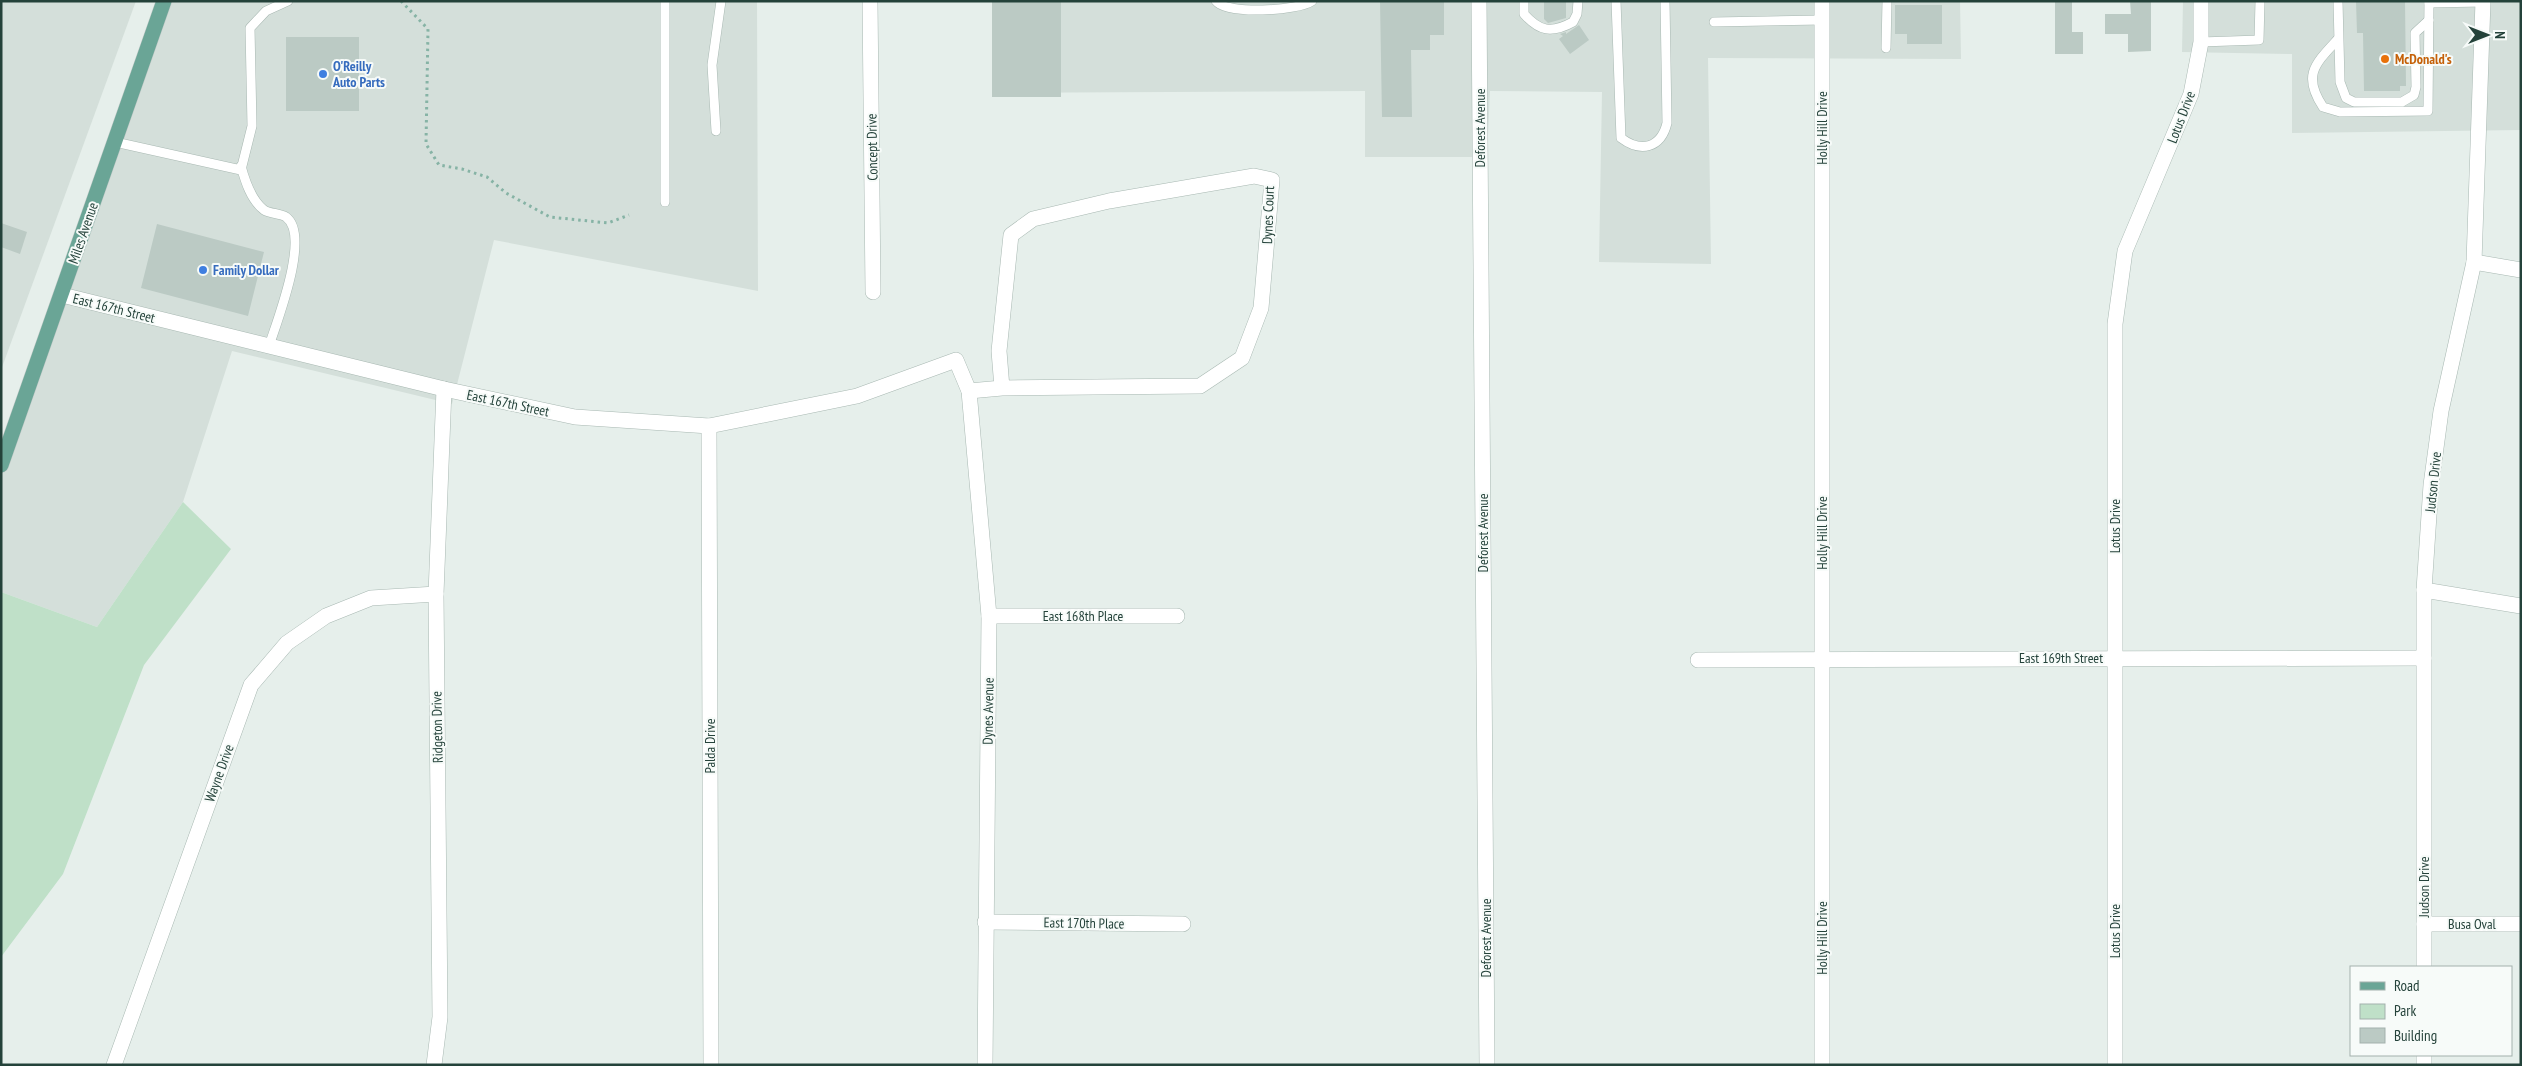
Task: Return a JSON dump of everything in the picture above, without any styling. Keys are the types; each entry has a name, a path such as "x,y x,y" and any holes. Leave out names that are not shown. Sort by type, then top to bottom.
{"main road":[{"name":"Miles Avenue","path":"1,465 164,1"}],"street":[{"name":"Concept Drive","path":"870,1 873,292"},
{"name":"Deforest Avenue","path":"1480,1 1487,1065"},
{"name":"Holly Hill Drive","path":"1822,1 1822,1065"},
{"name":"Lotus Drive","path":"2115,1065 2115,324 2125,252 2191,94 2201,42 2200,1"},
{"name":"Judson Drive","path":"2424,966 2424,590 2431,486 2441,412 2474,262 2483,2"},
{"name":"Dynes Court","path":"969,391 1002,388 1200,386 1242,358 1261,308 1272,180 1254,176 1109,201 1032,219 1011,235 999,351 1002,388"},
{"path":"2474,262 2521,270"},
{"name":"East 167th Street","path":"62,295 444,389 575,417 709,426 857,396 956,360"},
{"name":"Dynes Avenue","path":"956,360 969,391 989,616 985,1065"},
{"name":"Ridgeton Drive","path":"434,1065 440,1016 436,594 444,389"},
{"name":"Palda Drive","path":"709,426 711,1065"},
{"path":"2424,590 2521,606"},
{"name":"Wayne Drive","path":"114,1065 251,685 287,643 326,616 371,598 436,594"},
{"name":"East 168th Place","path":"989,616 1177,616"},
{"name":"East 169th Street","path":"1698,660 2424,658"},
{"name":"East 170th Place","path":"985,922 1183,924"},
{"name":"Busa Oval","path":"2424,924 2521,924"}],"lane":[{"path":"115,142 241,170 252,126 250,28 266,11 288,1"},
{"path":"665,1 665,202"},
{"path":"716,131 712,65 721,1"},
{"path":"1216,1 1218,4 1233,8 1291,10 1312,1"},
{"path":"1524,1 1524,14 1536,28 1547,30 1573,22 1577,14 1578,1"},
{"path":"1616,1 1621,138 1631,145 1643,147 1656,143 1664,136 1668,123 1665,1"},
{"path":"1886,48 1887,1"},
{"path":"2201,42 2259,40 2260,1"},
{"path":"2338,1 2340,82 2346,98 2354,102 2402,102 2414,95 2416,86 2415,34 2429,20"},
{"path":"2338,39 2315,66 2310,79 2314,94 2323,107 2340,112 2428,111 2429,2 2483,2"},
{"path":"1714,22 1822,20"},
{"path":"242,166 247,188 264,210 286,217 294,227 294,260 269,346"}],"path":[{"path":"401,1 428,29 426,144 439,165 462,168 487,177 506,194 550,217 608,223 629,215"}],"shaded area":[{"path":"1,1 136,1 1,370"},
{"path":"164,1 757,1 758,291 494,240 452,404 232,351 183,502 97,627 1,592 1,465"},
{"path":"992,1 1960,1 1961,59 1708,58 1711,264 1599,262 1602,92 1490,91 1487,157 1365,157 1365,91 992,93"},
{"path":"2183,1 2521,1 2521,130 2292,133 2292,54 2182,52"}],"green space":[{"path":"183,502 231,549 144,665 63,874 1,957 1,592 97,627"}],"building":[{"path":"992,1 1061,1 1061,97 992,97"},
{"path":"1380,1 1444,1 1444,35 1430,35 1430,50 1411,50 1412,117 1382,117"},
{"path":"1544,1 1566,1 1566,18 1548,23 1544,19"},
{"path":"2055,1 2072,1 2072,32 2083,32 2083,54 2055,54"},
{"path":"2130,1 2151,1 2151,51 2128,52 2128,34 2105,34 2105,14 2131,14"},
{"name":"McDonald's","path":"2356,1 2405,1 2406,86 2400,86 2400,91 2364,91 2363,33 2357,33"},
{"path":"1895,5 1942,5 1942,44 1907,44 1907,34 1895,34"},
{"path":"1579,25 1589,40 1570,54 1559,39 1563,36 1560,34 1566,32 1566,34"},
{"name":"O'Reilly Auto Parts","path":"286,37 359,37 359,111 286,111"},
{"path":"1,223 27,232 20,254 1,247"},
{"name":"Family Dollar","path":"157,224 264,252 248,316 141,288"}],"place":[{"name":"McDonald's","path":"2385,59"},
{"name":"O'Reilly Auto Parts","path":"323,74"},
{"name":"Family Dollar","path":"203,270"}]}
